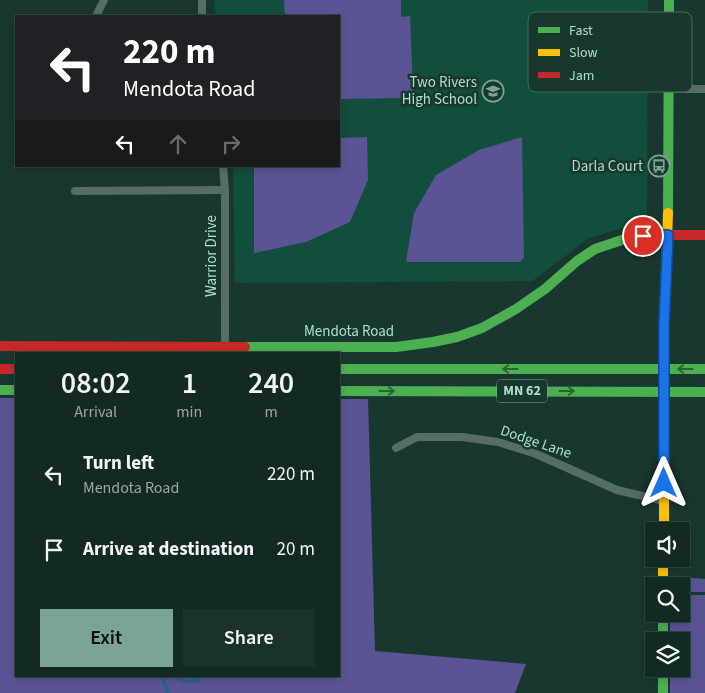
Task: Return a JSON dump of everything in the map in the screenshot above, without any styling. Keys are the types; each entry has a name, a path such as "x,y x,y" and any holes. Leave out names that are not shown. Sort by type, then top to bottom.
{"main road":[{"path":"664,522 668,92"},
{"name":"Mendota Road","path":"0,346 396,347 446,340 476,330 507,315 537,295 583,257 602,246 632,236 705,235"},
{"path":"0,369 15,369"},
{"name":"MN 62","path":"340,369 705,369"},
{"path":"0,390 15,390"},
{"name":"MN 62","path":"340,391 705,392"},
{"path":"663,677 663,693"}],"street":[{"path":"96,15 104,0"},
{"path":"202,0 202,15"},
{"path":"692,89 705,89"},
{"name":"Warrior Drive","path":"223,167 225,190 225,346"},
{"path":"75,191 225,190"},
{"name":"Dodge Lane","path":"396,448 417,437 462,437 498,442 536,454 616,490 664,501"}],"shaded area":[{"name":"Two Rivers High School","path":"214,0 648,0 648,12 528,12 528,92 648,92 647,221 589,238 532,281 235,283 233,167 340,167 340,15 215,15"},
{"path":"284,0 401,0 401,17 410,16 413,90 406,98 340,99 340,15 285,15"},
{"path":"367,137 368,180 350,222 306,242 254,253 254,167 340,167 340,138"},
{"path":"522,137 524,257 520,262 406,262 414,213 436,175 479,150"},
{"path":"0,398 15,398 15,677 340,677 340,399 368,399 375,651 526,664 515,693 0,693"},
{"path":"690,578 705,579 705,592 690,592"},
{"path":"690,595 705,595 705,693 670,693 670,677 690,677 690,632 670,632 670,622 690,622"}],"waterway":[{"path":"162,677 168,693"},
{"path":"175,677 186,681 198,681 197,677"}],"traffic: fast":[{"path":"669,0 669,12"},
{"path":"668,213 669,92"},
{"path":"245,347 396,347 457,337 482,328 516,309 545,289 577,261 595,249 628,238"},
{"path":"340,369 705,369"},
{"path":"0,390 15,390"},
{"path":"340,391 705,392"},
{"path":"663,622 663,632"},
{"path":"663,677 663,693"}],"traffic: slow":[{"path":"664,522 664,325 668,213"},
{"path":"663,567 663,577"}],"traffic: jam":[{"path":"628,238 654,235 705,235"},
{"path":"0,346 245,347"},
{"path":"0,369 15,369"}],"place":[{"name":"Two Rivers High School","path":"493,91"},
{"name":"Darla Court","path":"659,166"}],"route":[{"path":"643,236 668,235 664,325 664,483"}]}
